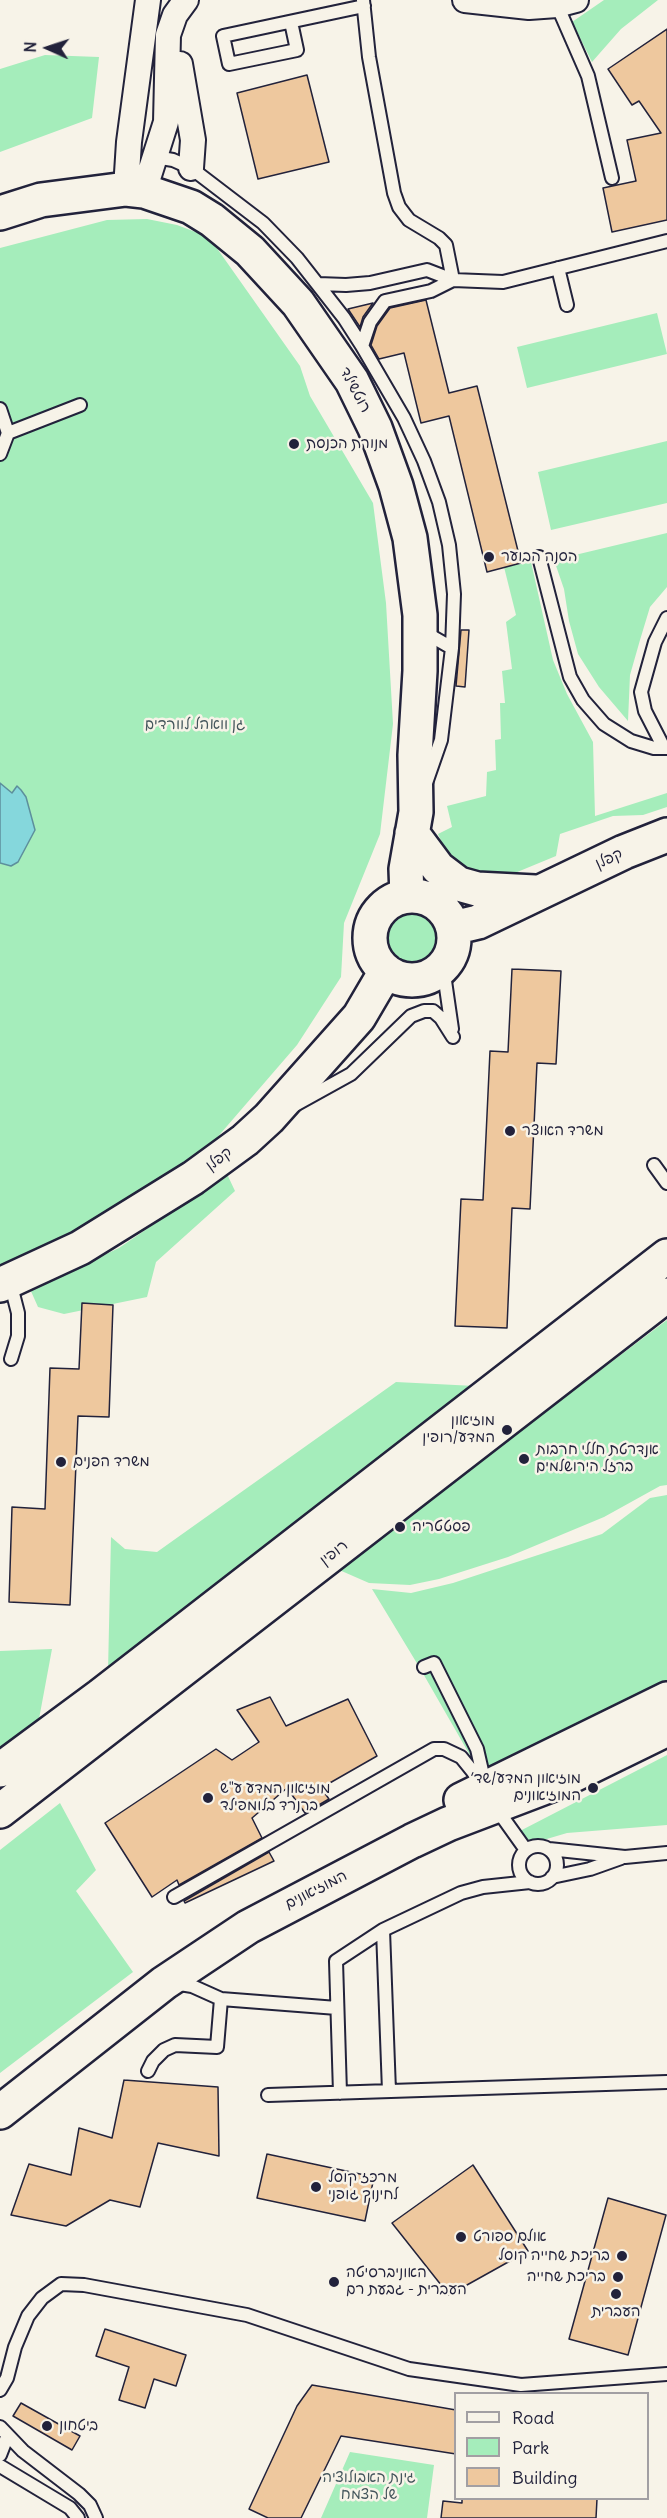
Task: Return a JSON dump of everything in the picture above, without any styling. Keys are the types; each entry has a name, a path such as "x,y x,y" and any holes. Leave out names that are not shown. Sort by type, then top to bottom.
{"street":[{"path":"135,190 129,142 148,0"},
{"path":"465,0 529,7 567,3"},
{"path":"135,190 155,157 166,122 168,35 180,3"},
{"path":"180,3 178,53 193,140 191,168"},
{"name":"רוטשילד","path":"0,213 41,200 135,190 191,207 212,220 250,251 298,303 352,381 375,428 396,486 415,569 420,671 414,823 406,869 407,896"},
{"path":"414,823 438,868 459,884 477,889 540,892"},
{"name":"קפלן","path":"453,928 478,922 624,852 667,835"},
{"path":"407,896 431,900 449,916 453,928 453,949 443,967 421,979 409,980 386,971 377,962 372,951 372,926 385,905 395,899 407,896"},
{"name":"קפלן","path":"5,1283 80,1248 202,1172 245,1140 269,1118 359,1017 386,971"},
{"name":"רופין","path":"0,1770 100,1696 667,1256"},
{"name":"רופין","path":"0,1811 667,1295"},
{"name":"המוזיאונים","path":"0,2112 46,2073 165,1983 248,1927 448,1824 667,1700"},
{"name":"המוזיאונים","path":"0,2085 110,1998 203,1934 346,1857 491,1798 561,1781 667,1729"}],"lane":[{"path":"291,22 297,50 229,64 223,36 291,22 364,3 369,57 386,163 394,193 399,207 409,220 439,238 446,245 453,280"},
{"path":"567,3 588,76 612,178"},
{"path":"155,157 173,159 191,168 263,223 281,240 318,284 362,346 404,418 424,461 439,502 449,545 454,594 452,648 441,740 414,823"},
{"path":"318,284 370,283 427,270 453,280 503,282 667,241"},
{"path":"558,268 567,305"},
{"path":"362,346 370,322 385,301 431,291 453,280"},
{"path":"370,283 385,301"},
{"path":"8,433 80,405"},
{"path":"0,409 8,433 0,454"},
{"path":"539,556 570,677 583,700 604,724 631,741 654,748 666,748 645,711 641,692 655,642 667,618"},
{"path":"420,635 431,636 452,648"},
{"path":"269,1118 351,1074 411,1016 424,1011 433,1011 441,1018 453,1036 443,967"},
{"path":"654,1165 667,1183"},
{"path":"5,1283 18,1313 18,1336 11,1359"},
{"path":"424,1667 434,1663 470,1733 491,1798"},
{"path":"174,1897 434,1749 444,1749 461,1757 526,1850"},
{"path":"530,1882 521,1873 519,1867 526,1850 537,1846 625,1857 667,1854"},
{"path":"549,1849 557,1865 552,1877"},
{"path":"340,2093 336,1960 383,1930 461,1893 483,1887 530,1882 542,1883 552,1877 590,1869 625,1857"},
{"path":"383,1930 389,2091"},
{"path":"165,1983 192,1986 220,1999 337,2008"},
{"path":"148,2071 153,2061 164,2050 175,2045 217,2047 220,1999"},
{"path":"268,2095 667,2082"},
{"path":"0,2390 7,2378 15,2347 27,2316 42,2298 61,2284 84,2285 247,2315 410,2368 521,2385 667,2374"},
{"path":"0,2456 4,2432"},
{"path":"4,2432 79,2494 90,2505 96,2518"},
{"path":"0,2466 70,2508 78,2518"}],"green space":[{"path":"604,0 658,0 621,29 592,62 572,22"},
{"path":"45,55 99,57 92,118 0,152 0,69"},
{"name":"גן וואהל לוורדים","path":"147,219 177,225 209,237 300,366 310,396 373,503 386,603 393,724 380,834 344,923 341,977 297,1045 196,1162 0,1276 0,248 107,220"},
{"path":"657,313 667,354 527,388 517,347"},
{"path":"667,441 667,503 551,530 538,472"},
{"path":"667,533 667,587 650,607 640,640 630,675 628,721 599,687 578,654 569,621 564,589 554,560"},
{"path":"531,562 553,660 567,694 593,742 595,816 667,793 667,807 643,815 613,816 560,834 556,856 510,875 494,876 473,871 457,862 446,852 438,834 452,827 447,806 486,796 487,772 496,770 495,740 501,739 500,703 505,703 502,671 512,669 506,622 516,615 504,567"},
{"path":"405,907 417,907 433,916 440,926 442,938 440,950 433,960 417,969 405,969 394,964 385,955 380,944 380,932 385,921 394,912"},
{"path":"227,1174 235,1191 156,1262 147,1297 64,1314 38,1307 30,1289 119,1248"},
{"path":"667,1320 667,1485 660,1486 604,1517 508,1557 439,1579 410,1585 369,1583 337,1569"},
{"path":"396,1382 475,1386 108,1671 111,1537 125,1549 157,1552"},
{"path":"667,1495 667,1684 483,1778 372,1589 411,1593 453,1583 602,1534 650,1498"},
{"path":"52,1649 39,1719 0,1748 0,1651"},
{"path":"667,1755 667,1825 567,1833 523,1846 518,1832"},
{"path":"60,1803 96,1870 76,1891 133,1972 0,2073 0,1850"},
{"name":"גינת האבולוציה של הצמח","path":"350,2452 434,2465 427,2518 321,2518"}],"water":[{"path":"0,783 12,793 17,786 21,790 26,797 35,830 18,862 11,866 0,863"}],"building":[{"path":"667,29 667,220 612,232 603,188 636,181 627,140 661,133 639,101 632,105 608,69"},
{"path":"307,75 329,162 258,179 237,93"},
{"path":"426,300 449,393 477,386 521,563 487,572 449,416 421,423 404,353 379,359 371,345 377,326 390,308"},
{"path":"373,303 363,317 360,327 348,309"},
{"path":"461,630 469,630 465,687 456,686"},
{"name":"משרד האוצר","path":"512,969 561,971 556,1064 537,1063 530,1209 512,1208 507,1328 455,1326 461,1199 483,1200 490,1051 508,1052"},
{"name":"משרד הפנים","path":"82,1303 113,1305 109,1417 78,1416 70,1605 9,1602 12,1507 45,1509 50,1368 79,1369"},
{"name":"מוזיאון המדע ע\"ש ברנרד בלומפילד","path":"270,1697 286,1726 348,1699 377,1756 321,1788 329,1799 305,1813 287,1788 252,1818 262,1838 179,1885 177,1880 152,1897 105,1823 216,1749 232,1760 259,1742 237,1710"},
{"path":"269,1852 274,1861 185,1903 184,1901"},
{"path":"124,2080 218,2087 219,2156 158,2143 140,2207 110,2200 66,2226 11,2215 29,2164 71,2175 79,2128 112,2138"},
{"name":"מרכז קוסל לחינוך גופני","path":"267,2154 374,2177 365,2221 257,2198"},
{"name":"אולם ספורט","path":"473,2165 528,2251 449,2295 392,2223"},
{"name":"בריכת שחייה","path":"608,2198 666,2215 628,2355 569,2339"},
{"path":"105,2329 186,2355 176,2386 154,2379 145,2408 119,2400 129,2367 96,2356"},
{"path":"312,2385 454,2410 454,2454 341,2436 301,2518 268,2518 249,2509 297,2406"},
{"name":"ביטחון","path":"21,2403 80,2436 72,2450 13,2416"},
{"path":"462,2500 597,2500 596,2518 441,2518 443,2501 462,2503"}],"place":[{"name":"מנורת הכנסת","path":"294,444"},
{"name":"הסנה הבוער","path":"489,557"},
{"name":"משרד האוצר","path":"510,1131"},
{"name":"מוזיאון המדע/רופין","path":"507,1430"},
{"name":"אנדרטת חללי חרבות ברזל הירושלמים","path":"524,1459"},
{"name":"משרד הפנים","path":"61,1462"},
{"name":"פסטטריה","path":"400,1527"},
{"name":"מוזיאון המדע/שד׳ המוזיאונים","path":"593,1788"},
{"name":"מוזיאון המדע ע\"ש ברנרד בלומפילד","path":"208,1798"},
{"name":"מרכז קוסל לחינוך גופני","path":"316,2187"},
{"name":"אולם ספורט","path":"461,2237"},
{"name":"בריכת שחייה קוסל","path":"622,2256"},
{"name":"בריכת שחייה","path":"618,2277"},
{"name":"האוניברסיטה העברית - גבעת רם","path":"334,2282"},
{"name":"העברית","path":"616,2294"},
{"name":"ביטחון","path":"47,2426"}]}
